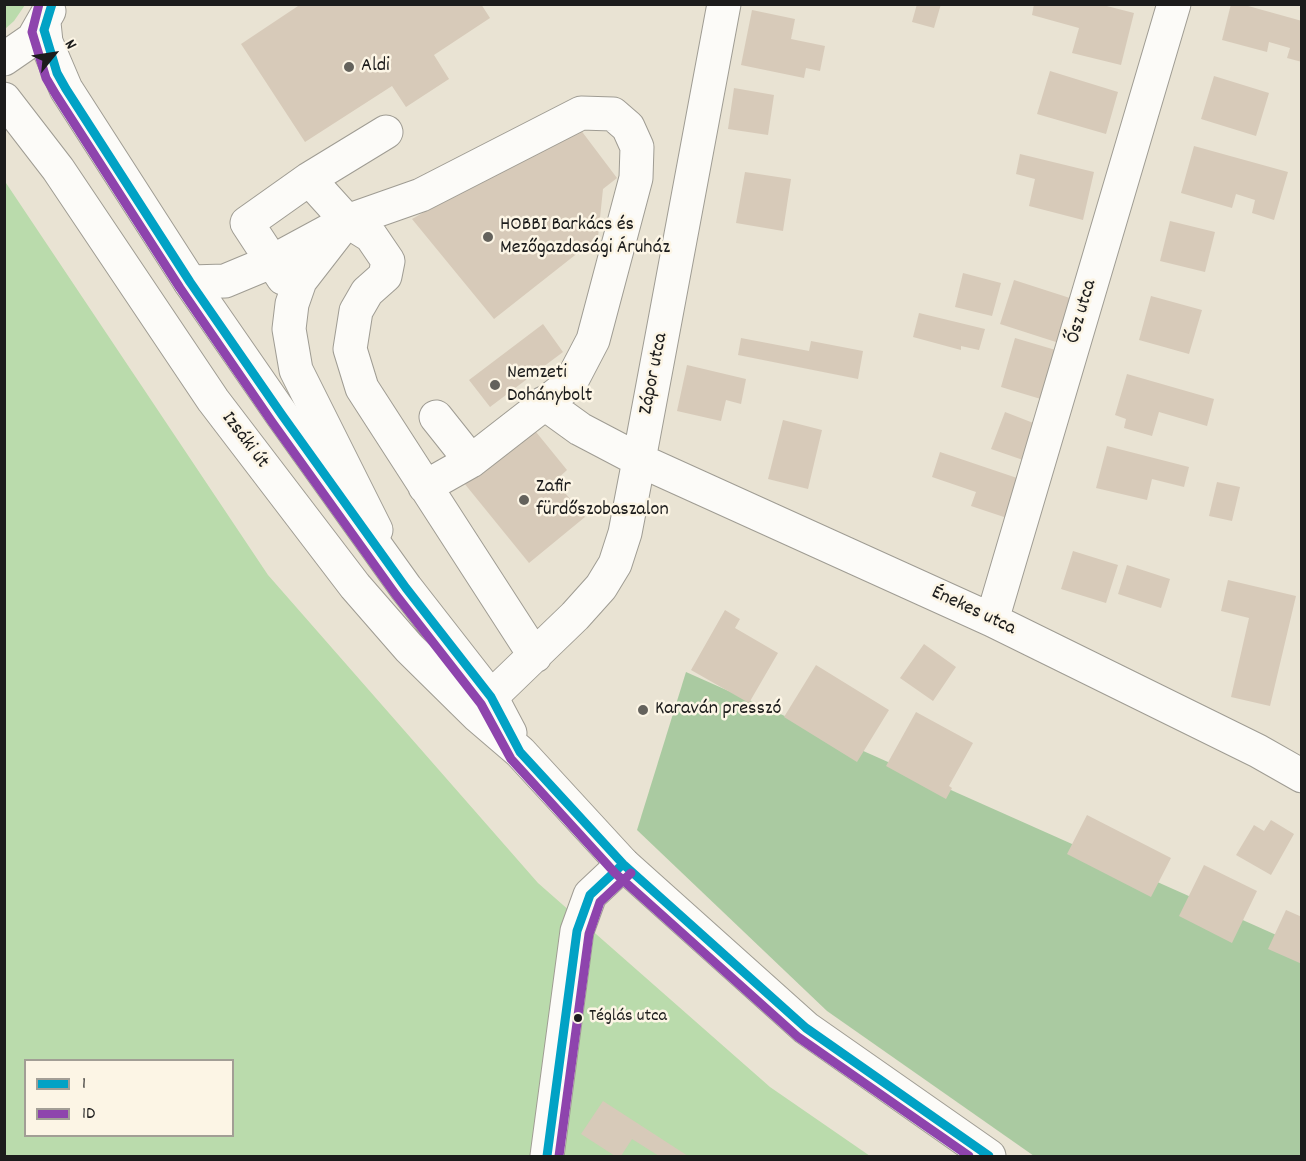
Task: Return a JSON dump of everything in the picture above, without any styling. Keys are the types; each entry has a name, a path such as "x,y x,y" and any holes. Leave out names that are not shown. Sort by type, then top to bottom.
{"street":[{"name":"Zápor utca","path":"491,697 535,656 601,587 615,564 625,533 724,4"},
{"name":"Ősz utca","path":"992,620 1174,4"},
{"path":"4,59 26,46 48,14"},
{"name":"Izsáki út","path":"48,14 46,42 66,89 190,282 282,416 406,588 491,697 520,752"},
{"name":"Izsáki út","path":"4,99 58,169 213,400 355,586 410,648 478,716 520,752 624,864 806,1028 989,1156"},
{"path":"190,282 225,281 273,261 347,221 421,195 580,113 613,114 627,127 637,147 636,177 593,340 570,384 471,461 424,487"},
{"path":"292,304 285,280 247,223 309,179 386,132"},
{"path":"309,179 347,221 371,236 388,261 385,276 367,292 356,311 350,349 362,388 535,656"},
{"path":"347,221 300,281 292,304 289,329 296,370 406,588"},
{"name":"Énekes utca","path":"544,403 580,429 639,460 992,620 1258,751 1302,776"},
{"path":"436,417 471,461"},
{"path":"547,1156 577,931 590,895 624,864"}],"green space":[{"path":"5,4 25,5 5,29"},
{"path":"4,180 268,575 538,883 770,1087 870,1156 5,1156"},
{"path":"686,672 1301,946 1301,1156 1034,1156 827,1011 637,830"}],"building":[{"name":"Aldi","path":"301,4 481,4 490,18 434,55 449,79 406,107 392,86 305,142 241,44"},
{"path":"917,4 941,4 934,28 912,22"},
{"path":"1034,4 1099,4 1134,13 1121,65 1072,53 1079,28 1032,15"},
{"path":"1231,4 1241,4 1302,21 1302,62 1287,58 1290,48 1269,42 1267,52 1222,40"},
{"path":"752,10 795,19 791,39 825,46 820,71 806,68 804,78 741,65"},
{"path":"1050,71 1118,92 1106,134 1037,114"},
{"path":"1214,76 1269,93 1256,136 1201,119"},
{"path":"734,88 774,95 768,135 728,129"},
{"path":"577,125 617,178 603,189 598,237 494,319 412,219"},
{"path":"1194,146 1288,172 1274,220 1252,213 1255,200 1236,194 1232,208 1181,193"},
{"path":"1020,154 1094,172 1083,220 1029,206 1035,179 1016,174"},
{"path":"745,172 791,179 783,231 736,223"},
{"path":"1170,221 1215,232 1205,272 1160,261"},
{"path":"963,273 1001,283 992,316 955,307"},
{"path":"1014,280 1073,299 1059,343 1000,324"},
{"path":"1151,296 1202,310 1189,354 1139,340"},
{"path":"919,313 985,329 979,350 961,346 961,350 913,337"},
{"path":"543,324 563,352 490,407 469,380"},
{"path":"741,338 809,351 811,341 863,351 858,379 738,355"},
{"path":"1015,338 1059,351 1044,400 1001,387"},
{"path":"687,365 746,379 741,404 726,400 721,421 677,411"},
{"path":"1127,374 1214,399 1207,426 1159,412 1152,436 1124,428 1126,419 1115,415"},
{"path":"1005,412 1036,424 1023,460 991,449"},
{"path":"783,420 822,430 808,489 768,479"},
{"name":"Zafir fürdőszobaszalon","path":"532,427 567,470 555,481 585,517 529,563 464,483"},
{"path":"1107,446 1189,467 1184,487 1152,479 1147,500 1096,488"},
{"path":"940,452 1020,479 1007,518 971,506 976,492 932,477"},
{"path":"1217,482 1240,487 1232,521 1209,516"},
{"path":"1073,551 1118,565 1106,603 1061,589"},
{"path":"1127,565 1170,579 1161,608 1118,594"},
{"path":"1228,580 1296,596 1270,706 1231,697 1249,618 1221,611"},
{"path":"725,610 740,619 735,628 778,653 749,703 691,670"},
{"path":"924,644 956,667 933,701 900,678"},
{"path":"816,665 889,710 857,762 784,717"},
{"path":"916,712 973,743 949,786 952,788 946,799 886,766"},
{"path":"1087,815 1171,858 1151,897 1067,854"},
{"path":"1271,820 1294,834 1271,875 1236,855 1254,825 1264,831"},
{"path":"1204,865 1257,891 1232,943 1179,916"},
{"path":"1286,910 1302,917 1302,964 1268,949"},
{"path":"603,1101 688,1156 659,1156 632,1139 621,1156 615,1156 581,1134"}],"transit line":[{"name":"1D","path":"39,4 32,32 46,78 56,95 180,288 272,422 396,595 481,704 511,759 615,873 798,1037 969,1156"},
{"name":"1","path":"52,4 44,30 57,73 66,89 190,282 282,415 406,588 491,697 520,752 623,864 806,1028 989,1156"},
{"name":"1","path":"547,1156 577,931 590,895 623,864"},
{"name":"1D","path":"559,1156 589,934 600,902 631,873"}],"place":[{"name":"Aldi","path":"349,67"},
{"name":"HOBBI Barkács és Mezőgazdasági Áruház","path":"488,237"},
{"name":"Nemzeti Dohánybolt","path":"495,385"},
{"name":"Zafir fürdőszobaszalon","path":"524,500"},
{"name":"Karaván presszó","path":"643,710"},
{"name":"Téglás utca","path":"578,1018"}]}
